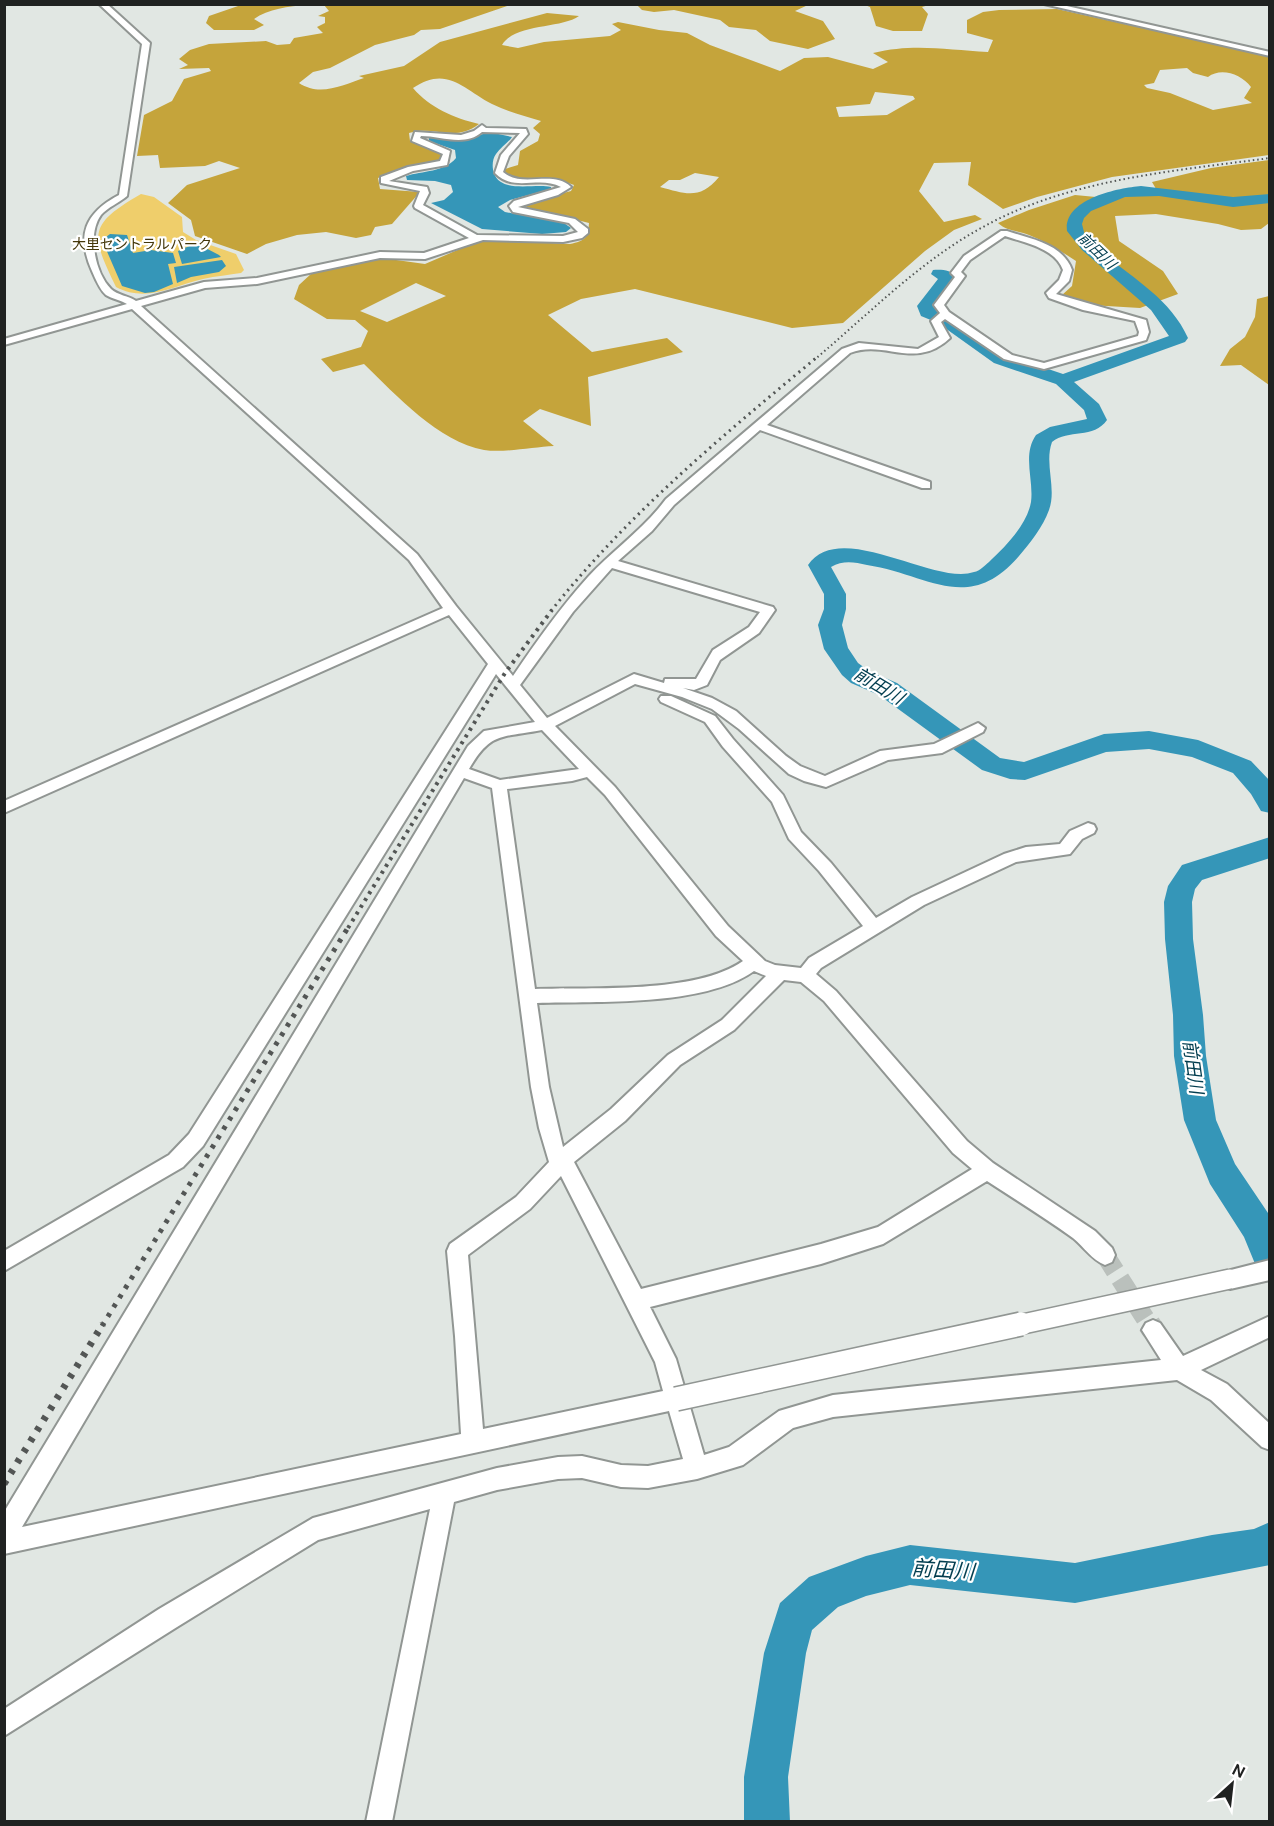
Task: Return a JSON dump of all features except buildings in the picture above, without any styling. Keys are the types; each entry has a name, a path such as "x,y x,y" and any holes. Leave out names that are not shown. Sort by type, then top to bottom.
{"street":[{"path":"102,4 146,43 123,195 95,217 87,239 90,254 108,292 130,301 413,557 451,609 545,725 610,791 722,931 755,962 773,972 805,975 830,996 944,1131 986,1169 1016,1190 1034,1198 1088,1238 1105,1255"},
{"path":"1047,4 1269,54"},
{"path":"4,342 204,285 257,281 380,255 425,256 477,238 491,236 563,239 579,236 583,229 572,221 516,210 513,206 555,194 567,187 559,182 516,182 502,177 499,173 505,155 524,134 523,131 481,128 459,137 418,134 414,139 420,143 447,153 444,163 411,169 384,179 385,183 392,186 424,189 425,193 418,206 477,238"},
{"path":"1004,233 1050,249 1064,258 1068,272 1063,283 1051,295 1087,308 1138,319 1142,322 1144,332 1142,338 1044,366 1008,357 942,316 939,305 960,276 956,273 961,266 967,258 1004,233"},
{"path":"514,684 551,631 610,563 661,516 670,502 850,349 866,346 920,352 945,338 936,321 942,316"},
{"path":"759,426 926,485"},
{"path":"610,563 768,610 748,636 717,655 709,664 702,682 694,685 670,682 652,685"},
{"path":"4,808 451,609"},
{"path":"4,1262 176,1161 196,1140 496,663"},
{"path":"6,1540 460,771 484,737 545,725 634,679 718,707 735,719 768,751 792,767 820,781 832,780 885,755 937,749 973,730"},
{"path":"630,681 710,719 728,743 778,799 795,835 825,867 873,927"},
{"path":"460,771 499,785 572,776 589,771"},
{"path":"499,785 546,1118 560,1163 573,1177 665,1359 697,1468"},
{"path":"805,975 815,963 873,927 948,886 1026,853 1064,850 1076,836 1088,829"},
{"path":"527,996 643,991 691,986 732,976 755,962"},
{"path":"473,1443 466,1336 457,1251 523,1203 560,1163 618,1115 674,1060 728,1025 780,973"},
{"path":"635,1301 883,1236 977,1178 986,1169"},
{"path":"6,1540 473,1443 1269,1270"},
{"path":"4,1724 168,1618 313,1530 497,1479 558,1468 582,1467 621,1476 648,1477 697,1468 735,1457 787,1419 832,1406 1179,1369 1269,1326"},
{"path":"1153,1330 1179,1369 1219,1392 1269,1439"},
{"path":"379,1821 444,1494"}],"green space":[{"name":"大里セントラルパーク","path":"141,194 154,197 182,217 183,232 196,240 236,254 244,270 241,273 203,279 160,292 127,292 116,287 102,255 99,233 103,223 111,214"}],"shaded area":[{"path":"241,5 307,5 266,13 254,19 264,25 254,30 214,30 206,23 209,16"},
{"path":"324,5 510,5 440,29 421,30 414,35 375,45 330,68 313,72 299,83 315,89 340,86 364,78 359,76 404,66 440,42 547,13 579,16 561,23 517,33 502,45 518,48 544,42 610,36 621,30 612,24 618,22 687,33 710,45 780,71 804,58 828,57 873,69 888,62 873,53 902,48 988,52 993,40 967,33 967,20 983,12 999,10 1057,9 1269,56 1269,155 1112,177 1037,197 1003,209 968,185 971,162 934,163 919,191 944,222 975,215 982,219 954,230 925,251 843,323 792,328 635,289 581,299 548,315 592,352 667,338 683,352 588,377 591,426 540,409 523,421 554,446 484,450 451,438 419,416 364,364 333,372 321,359 361,347 368,331 355,320 327,319 294,299 299,285 312,273 382,258 425,264 483,239 570,244 582,240 587,235 589,223 526,207 530,202 571,191 574,185 557,180 522,179 505,175 505,169 518,165 520,151 538,141 540,134 533,128 541,121 498,107 454,82 445,79 425,81 413,88 427,101 461,119 479,124 470,130 461,132 419,131 409,133 410,141 442,153 438,164 408,166 378,178 380,189 420,192 392,224 375,227 371,235 356,238 326,232 297,235 266,244 247,254 195,236 191,220 168,203 187,185 240,168 219,161 205,166 160,168 158,155 137,156 144,115 172,101 184,79 211,71 209,68 179,69 188,65 179,59 190,50 209,44 266,41 277,45 290,44 294,38 323,33 317,27 325,23 325,17 318,16 329,11","holes":["1187,68 1193,73 1208,77 1213,74 1231,73 1247,82 1251,87 1244,98 1252,103 1213,110 1170,93 1147,88 1144,85 1154,83 1160,70","875,92 913,96 915,99 887,115 839,117 836,107 870,104","695,173 719,177 699,192 685,193 660,187 669,180 680,180","416,283 446,296 387,322 360,311"]},
{"path":"637,5 808,5 795,11 823,21 835,39 808,49 770,41 756,30 729,27 720,20 674,10 654,12 642,10"},
{"path":"865,5 929,5 922,7 928,14 922,31 893,31 876,26 870,7"},
{"path":"1269,160 1269,223 1261,229 1241,230 1156,214 1115,216 1119,241 1163,271 1178,294 1140,308 1090,305 1062,295 1072,286 1076,261 1025,233 1005,228 998,223 1075,195 1117,199 1127,195 1159,194 1152,182 1211,168"},
{"path":"1270,296 1269,385 1241,365 1220,366 1230,349 1245,337 1255,317 1257,299"}],"water":[{"path":"489,132 512,137 494,158 493,171 498,179 511,186 551,187 551,189 510,200 498,207 505,212 564,223 571,228 566,232 542,234 482,229 431,203 444,200 453,192 451,185 435,181 407,180 406,176 440,169 456,158 455,150 429,141 429,138 468,139"},
{"path":"110,234 127,235 133,253 151,250 173,253 176,263 168,264 173,284 154,292 145,293 122,286 102,240"},
{"path":"196,243 221,257 182,264 178,251"},
{"path":"222,260 226,266 219,272 191,277 177,283 174,267"}],"waterway":[{"name":"前田川","path":"1063,380 1179,338 1158,306 1080,239 1075,231 1075,221 1086,208 1123,192 1141,190 1233,202 1270,198"},
{"name":"前田川","path":"939,274 948,277 926,306 927,312 944,319 1000,359 1063,380"},
{"name":"前田川","path":"1063,380 1088,403 1097,420 1086,427 1057,431 1043,439 1039,453 1041,495 1039,511 1026,533 1006,557 987,575 979,579 962,581 941,578 872,559 851,556 833,557 819,565 835,594 835,609 830,625 836,649 850,669 860,677 888,689 991,764 1010,770 1025,771 1104,743 1149,740 1198,749 1242,767 1260,787 1270,804"},
{"name":"前田川","path":"1270,847 1192,872 1182,886 1178,902 1179,939 1188,1015 1190,1056 1200,1120 1222,1173 1258,1228 1270,1259"},
{"name":"前田川","path":"767,1822 766,1777 785,1653 795,1618 824,1592 866,1576 910,1565 1075,1583 1212,1555 1261,1548 1270,1542"}],"tunnel":[{"path":"1105,1255 1150,1326"},
{"path":"1149,1324 1153,1330"}],"railway":[{"path":"814,360 916,272 960,241 1016,211 1051,198 1123,179 1270,158"},
{"path":"551,611 644,509 745,417 816,358"},
{"path":"348,928 505,673 552,610"},
{"path":"102,1326 349,926"},
{"path":"4,1484 103,1324"}]}
